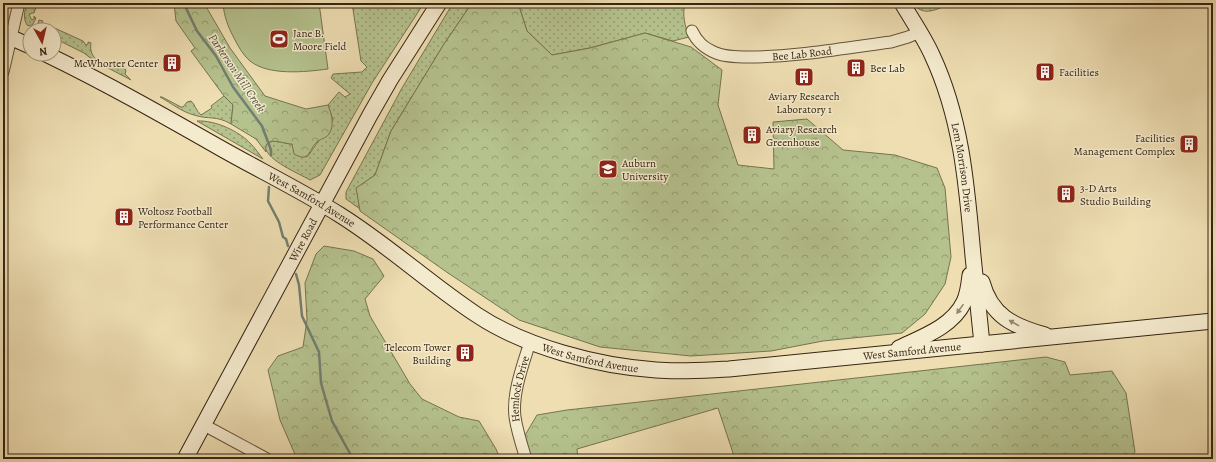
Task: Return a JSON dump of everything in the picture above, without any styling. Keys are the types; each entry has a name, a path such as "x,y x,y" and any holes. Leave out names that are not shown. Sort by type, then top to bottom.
{"street":[{"path":"3,72 8,36 19,3"},
{"name":"Wire Road","path":"185,459 383,92 439,3"},
{"name":"Lem Morrison Drive","path":"902,3 932,55 956,123 966,178 982,344"},
{"name":"Bee Lab Road","path":"692,31 696,39 704,47 717,54 737,57 769,57 891,42 920,32"},
{"path":"8,36 22,42"},
{"name":"West Samford Avenue","path":"62,62 90,75 322,205 391,251 441,290 498,327 530,342 591,360 624,366 677,371 729,369 1213,321"},
{"path":"974,258 986,296 998,312 1011,323 1050,337"},
{"path":"888,353 933,332 954,317 964,302 974,258"},
{"name":"Hemlock Drive","path":"526,459 515,418 514,407 520,373 530,342"},
{"path":"204,425 267,459"}],"green space":[{"path":"28,3 31,3 36,7 34,13 29,15 32,20 34,19 34,16 36,18 34,22 26,22 24,14"},
{"path":"174,3 204,3 230,48 265,96 306,109 328,105 332,123 331,130 328,135 319,140 308,154 303,157 294,154 292,144 274,141 268,143 266,146 266,152 256,139 231,124 233,105 224,96 191,51 195,48 176,21"},
{"name":"Jane B. Moore Field","path":"223,3 319,3 328,69 298,72 277,71 258,66 250,61 241,50 230,30 225,17"},
{"path":"352,3 424,3 372,83 320,175 310,180 277,162 267,152 265,147 274,141 292,144 294,148 305,157 308,156 333,120 328,105 339,92 345,97 350,94 331,78 333,74 362,72 367,67 361,61"},
{"path":"453,3 472,3 444,44 391,131 375,175 357,188 360,209 346,199 346,192 402,88"},
{"path":"472,3 518,3 527,31 552,55 590,48 645,33 691,47 722,70 718,105 738,165 774,169 773,122 807,119 843,150 895,155 937,168 945,188 951,257 945,284 925,314 902,333 823,341 771,351 691,356 600,347 519,320 448,273 360,211 356,188 375,175 391,131 444,44"},
{"path":"518,3 685,3 684,20 689,37 673,41 645,33 590,48 552,55 527,31"},
{"path":"913,3 951,3 936,10 926,11 917,8"},
{"path":"62,31 83,41 86,45 88,42 91,43 92,54 98,61 103,63 113,63 118,61 126,70 125,74 131,80 93,60 84,53 62,42"},
{"path":"224,96 233,105 231,124 226,121 190,114 160,97 181,107 183,107 187,102 191,101 201,115 212,108 211,106"},
{"path":"197,121 219,124 240,135 251,144 263,159"},
{"path":"324,246 354,251 373,259 384,276 365,299 370,316 410,384 422,399 459,417 479,421 496,449 500,459 297,459 280,420 268,370 278,356 303,347 307,320 305,283 316,254"},
{"path":"1046,357 1065,362 1070,375 1112,371 1126,393 1135,452 1130,459 735,459 718,408 577,449 578,459 527,459 521,442 537,415 567,410"}],"waterway":[{"name":"Parkerson Mill Creek","path":"185,3 197,31 216,56 233,87 262,126 271,150 271,155"},
{"name":"Parkerson Mill Creek","path":"269,187 268,201 279,222 283,237 286,239 288,246"},
{"name":"Parkerson Mill Creek","path":"296,274 299,285 302,316 319,352 321,383 332,421 353,459"}],"place":[{"name":"Jane B. Moore Field","path":"279,39"},
{"name":"McWhorter Center","path":"172,63"},
{"name":"Bee Lab","path":"856,68"},
{"name":"Facilities","path":"1045,72"},
{"name":"Aviary Research Laboratory 1","path":"804,77"},
{"name":"Aviary Research Greenhouse","path":"752,135"},
{"name":"Facilities Management Complex","path":"1189,144"},
{"name":"Auburn University","path":"608,169"},
{"name":"3-D Arts Studio Building","path":"1066,194"},
{"name":"Woltosz Football Performance Center","path":"124,217"},
{"name":"Telecom Tower Building","path":"465,353"}]}
